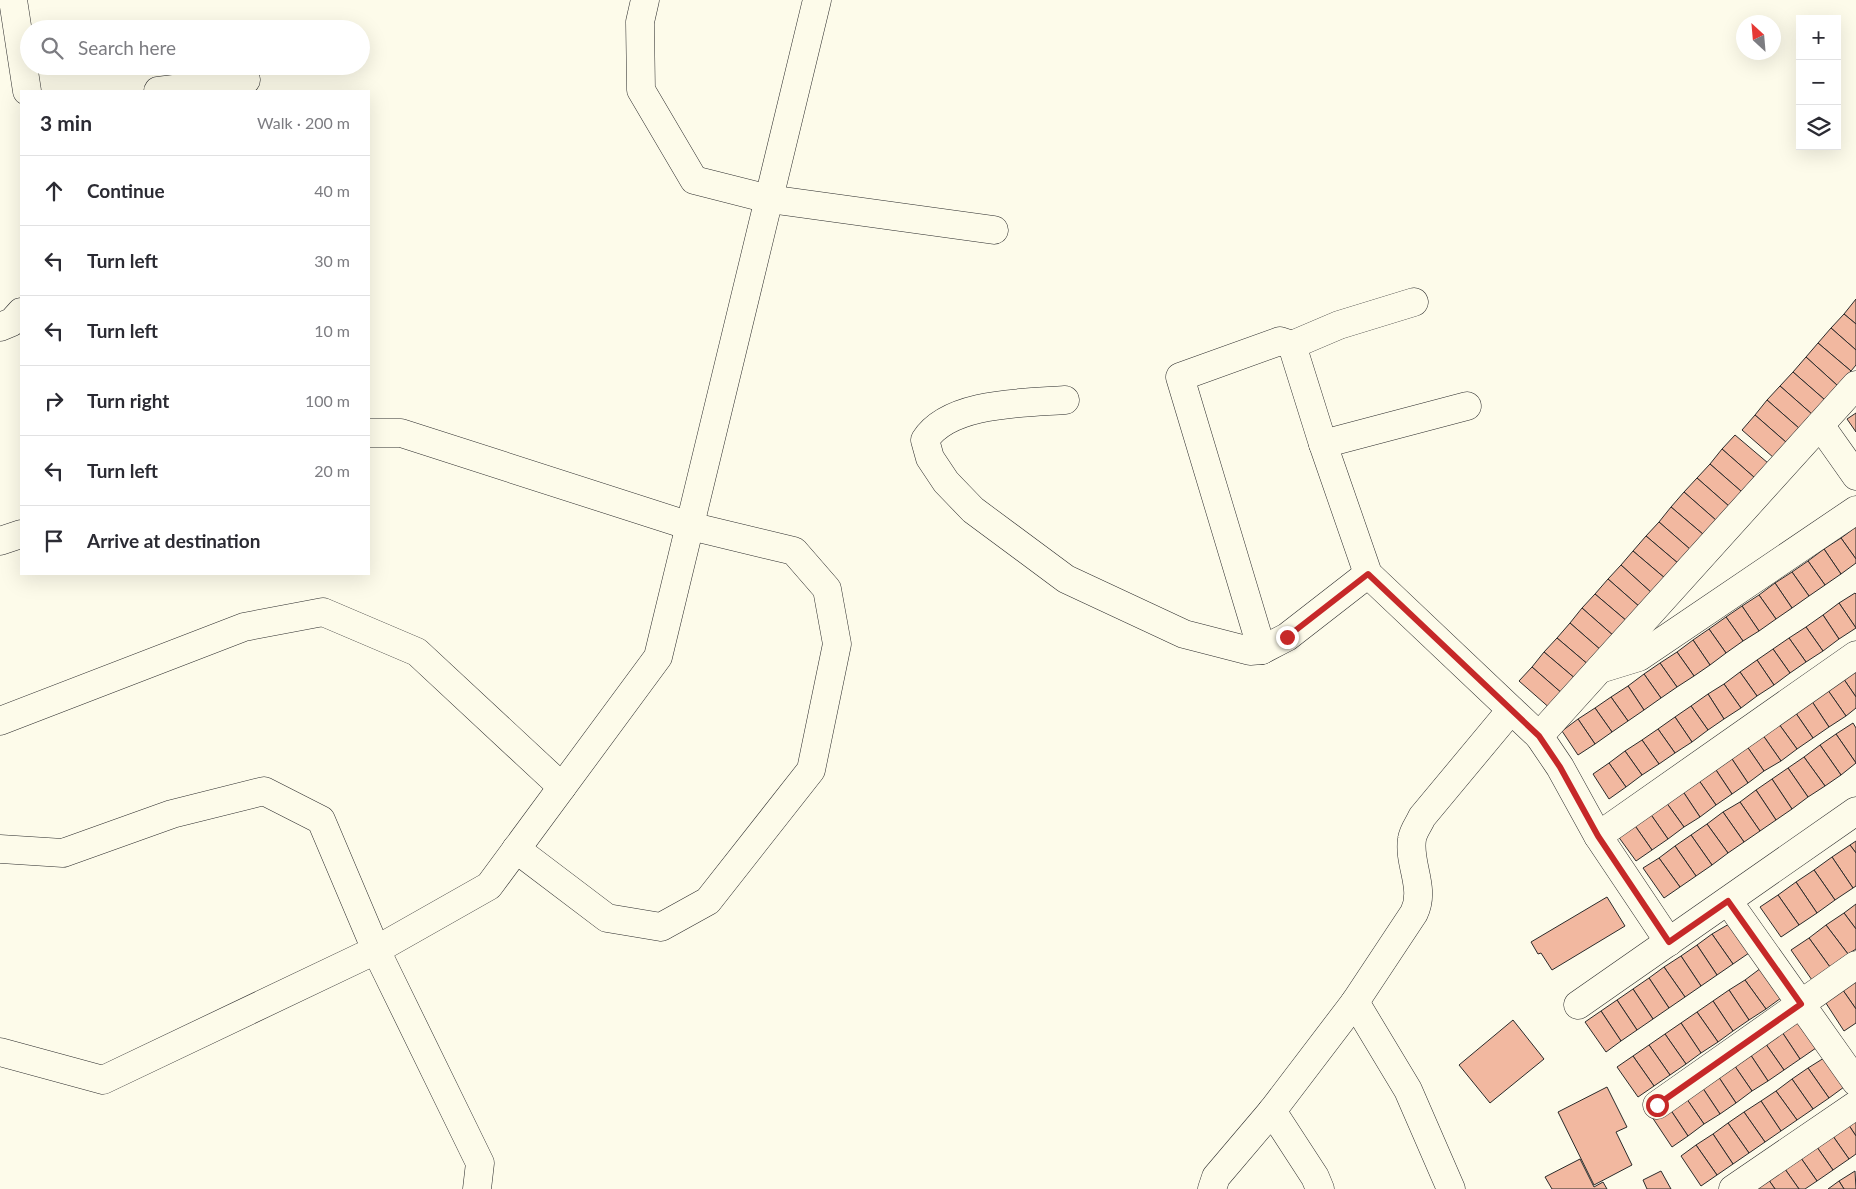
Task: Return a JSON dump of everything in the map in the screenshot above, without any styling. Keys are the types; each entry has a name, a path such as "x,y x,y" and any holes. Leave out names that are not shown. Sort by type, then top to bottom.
{"street":[{"path":"13,0 20,46"},
{"path":"645,0 640,22 641,90 694,180 769,199 994,230"},
{"path":"0,1052 103,1080 376,950 489,886 658,657 817,0"},
{"path":"25,75 27,90"},
{"path":"166,90 246,80"},
{"path":"1262,650 1180,377 1267,344 1280,341 1292,345 1338,325 1414,302"},
{"path":"0,327 12,322 20,313"},
{"path":"1292,345 1323,444 1368,574 1539,736 1560,767 1598,836 1669,942"},
{"path":"1539,736 1856,385"},
{"path":"1065,400 1001,404 969,411 930,433 925,440 926,450 946,482 974,510 1066,579 1184,634 1250,651 1262,650 1287,637 1368,574"},
{"path":"1323,444 1467,406"},
{"path":"1820,425 1856,476"},
{"path":"370,433 401,433 690,526 794,551 827,589 836,644 811,770 708,901 661,927 607,918 516,849"},
{"path":"1600,669 1639,657 1856,510"},
{"path":"0,541 20,534"},
{"path":"0,721 244,627 323,612 417,652 562,787"},
{"path":"1598,836 1856,655"},
{"path":"1212,1189 1216,1176 1272,1110 1355,1002 1419,904 1420,896 1411,851 1412,836 1422,817 1511,710"},
{"path":"0,849 63,854 172,814 264,791 321,820 376,950 480,1163 477,1189"},
{"path":"1578,1005 1856,811"},
{"path":"1728,901 1856,1082"},
{"path":"1657,1105 1856,965"},
{"path":"1355,1002 1408,1090 1450,1189"},
{"path":"1733,1189 1856,1105"},
{"path":"1272,1110 1315,1177 1320,1189"}],"building":[{"path":"1856,299 1856,324 1844,314"},
{"path":"1844,314 1856,324 1856,350 1831,328"},
{"path":"1831,328 1856,350 1856,365 1851,371 1818,343"},
{"path":"1818,343 1851,371 1838,386 1806,357"},
{"path":"1806,357 1838,386 1825,400 1793,372"},
{"path":"1793,372 1825,400 1813,415 1780,386"},
{"path":"1780,386 1813,415 1800,429 1767,400"},
{"path":"1767,400 1800,429 1787,443 1755,415"},
{"path":"1856,413 1856,432 1847,419"},
{"path":"1755,415 1787,443 1774,458 1742,430"},
{"path":"1735,435 1768,463 1755,478 1722,449"},
{"path":"1722,449 1755,478 1742,492 1710,464"},
{"path":"1710,464 1742,492 1730,507 1697,478"},
{"path":"1697,478 1730,507 1717,521 1684,492"},
{"path":"1684,492 1717,521 1704,535 1671,507"},
{"path":"1671,507 1704,535 1691,550 1659,522"},
{"path":"1659,522 1691,550 1679,564 1646,536"},
{"path":"1856,527 1856,559 1841,538"},
{"path":"1646,536 1679,564 1666,579 1633,551"},
{"path":"1841,538 1856,559 1856,563 1841,574 1824,549"},
{"path":"1824,549 1841,574 1825,585 1808,561"},
{"path":"1633,551 1666,579 1653,594 1621,565"},
{"path":"1808,561 1825,585 1809,596 1792,572"},
{"path":"1621,565 1653,594 1641,608 1608,579"},
{"path":"1792,572 1809,596 1792,608 1775,583"},
{"path":"1608,579 1641,608 1628,622 1595,594"},
{"path":"1775,583 1792,608 1776,619 1759,595"},
{"path":"1595,594 1628,622 1615,637 1582,608"},
{"path":"1856,594 1856,628 1839,603"},
{"path":"1759,595 1776,619 1759,631 1742,606"},
{"path":"1839,603 1856,628 1839,639 1823,615"},
{"path":"1742,606 1759,631 1743,641 1726,617"},
{"path":"1582,608 1615,637 1602,651 1570,623"},
{"path":"1823,615 1839,639 1823,651 1806,627"},
{"path":"1726,617 1743,641 1726,653 1709,629"},
{"path":"1570,623 1602,651 1590,666 1557,638"},
{"path":"1806,627 1823,651 1806,662 1789,638"},
{"path":"1709,629 1726,653 1710,665 1693,640"},
{"path":"1557,638 1590,666 1577,680 1544,652"},
{"path":"1789,638 1806,662 1790,673 1773,649"},
{"path":"1693,640 1710,665 1694,676 1677,652"},
{"path":"1773,649 1790,673 1774,685 1757,660"},
{"path":"1544,652 1577,680 1564,695 1532,667"},
{"path":"1677,652 1694,676 1677,687 1660,663"},
{"path":"1757,660 1774,685 1757,696 1740,672"},
{"path":"1660,663 1677,687 1661,698 1644,674"},
{"path":"1856,664 1856,697 1841,675"},
{"path":"1532,667 1564,695 1552,710 1519,681"},
{"path":"1740,672 1757,696 1741,708 1724,684"},
{"path":"1644,674 1661,698 1644,710 1628,686"},
{"path":"1841,675 1856,697 1856,708 1846,716 1825,686"},
{"path":"1724,684 1741,708 1724,719 1708,694"},
{"path":"1628,686 1644,710 1628,721 1611,697"},
{"path":"1825,686 1846,716 1829,727 1809,697"},
{"path":"1708,694 1724,719 1708,730 1691,706"},
{"path":"1611,697 1628,721 1612,732 1595,708"},
{"path":"1809,697 1829,727 1813,738 1793,709"},
{"path":"1691,706 1708,730 1692,742 1675,717"},
{"path":"1595,708 1612,732 1595,744 1578,719"},
{"path":"1793,709 1813,738 1797,749 1776,720"},
{"path":"1675,717 1692,742 1675,753 1658,729"},
{"path":"1578,719 1595,744 1578,755 1562,731"},
{"path":"1776,720 1797,749 1781,761 1760,731"},
{"path":"1853,723 1856,728 1856,763 1836,734"},
{"path":"1658,729 1675,753 1659,764 1642,740"},
{"path":"1760,731 1781,761 1764,771 1744,742"},
{"path":"1836,734 1856,763 1841,775 1820,745"},
{"path":"1642,740 1659,764 1642,775 1625,751"},
{"path":"1744,742 1764,771 1748,783 1728,753"},
{"path":"1820,745 1841,775 1825,786 1804,757"},
{"path":"1625,751 1642,775 1626,787 1609,763"},
{"path":"1728,753 1748,783 1732,794 1712,764"},
{"path":"1804,757 1825,786 1808,797 1788,768"},
{"path":"1609,763 1626,787 1609,799 1593,774"},
{"path":"1712,764 1732,794 1716,805 1696,776"},
{"path":"1788,768 1808,797 1792,809 1772,779"},
{"path":"1696,776 1716,805 1700,817 1680,787"},
{"path":"1772,779 1792,809 1776,820 1756,790"},
{"path":"1680,787 1700,817 1684,827 1663,798"},
{"path":"1756,790 1776,820 1760,831 1740,802"},
{"path":"1663,798 1684,827 1668,839 1647,809"},
{"path":"1740,802 1760,831 1744,842 1723,812"},
{"path":"1647,809 1668,839 1652,850 1631,820"},
{"path":"1723,812 1744,842 1728,853 1707,824"},
{"path":"1631,820 1652,850 1636,861 1615,832"},
{"path":"1707,824 1728,853 1712,865 1691,835"},
{"path":"1691,835 1712,865 1696,876 1675,846"},
{"path":"1856,841 1856,853 1850,845"},
{"path":"1850,845 1856,853 1856,886 1853,888 1832,857"},
{"path":"1675,846 1696,876 1680,887 1659,858"},
{"path":"1832,857 1853,888 1835,900 1814,870"},
{"path":"1659,858 1680,887 1664,898 1643,868"},
{"path":"1814,870 1835,900 1817,913 1796,882"},
{"path":"1796,882 1817,913 1799,925 1778,895"},
{"path":"1778,895 1799,925 1781,937 1760,907"},
{"path":"1607,897 1625,926 1552,970 1541,953 1538,954 1531,942"},
{"path":"1856,904 1856,929 1844,913"},
{"path":"1844,913 1856,929 1856,949 1848,954 1826,925"},
{"path":"1729,924 1749,953 1733,964 1712,934"},
{"path":"1826,925 1848,954 1830,967 1809,938"},
{"path":"1712,934 1733,964 1717,975 1697,945"},
{"path":"1809,938 1830,967 1812,980 1791,950"},
{"path":"1697,945 1717,975 1701,986 1681,956"},
{"path":"1681,956 1701,986 1685,997 1664,967"},
{"path":"1664,967 1685,997 1669,1008 1649,978"},
{"path":"1761,968 1781,998 1766,1009 1745,980"},
{"path":"1856,975 1856,1009 1840,986"},
{"path":"1649,978 1669,1008 1653,1019 1633,989"},
{"path":"1745,980 1766,1009 1749,1020 1729,990"},
{"path":"1840,986 1856,1009 1856,1023 1844,1031 1822,997"},
{"path":"1633,989 1653,1019 1637,1030 1617,1000"},
{"path":"1729,990 1749,1020 1733,1031 1713,1001"},
{"path":"1617,1000 1637,1030 1621,1041 1601,1011"},
{"path":"1713,1001 1733,1031 1718,1042 1697,1012"},
{"path":"1601,1011 1621,1041 1606,1052 1585,1022"},
{"path":"1697,1012 1718,1042 1701,1053 1681,1023"},
{"path":"1795,1018 1816,1048 1800,1059 1780,1029"},
{"path":"1513,1020 1544,1059 1490,1103 1459,1065"},
{"path":"1681,1023 1701,1053 1686,1064 1665,1034"},
{"path":"1780,1029 1800,1059 1784,1070 1763,1040"},
{"path":"1665,1034 1686,1064 1670,1075 1649,1045"},
{"path":"1763,1040 1784,1070 1768,1081 1748,1051"},
{"path":"1649,1045 1670,1075 1654,1086 1633,1056"},
{"path":"1748,1051 1768,1081 1752,1091 1732,1062"},
{"path":"1633,1056 1654,1086 1638,1097 1617,1067"},
{"path":"1824,1058 1844,1087 1829,1098 1808,1068"},
{"path":"1732,1062 1752,1091 1736,1103 1716,1073"},
{"path":"1808,1068 1829,1098 1813,1109 1792,1079"},
{"path":"1716,1073 1736,1103 1720,1114 1700,1084"},
{"path":"1792,1079 1813,1109 1797,1120 1776,1091"},
{"path":"1700,1084 1720,1114 1704,1124 1684,1095"},
{"path":"1607,1087 1627,1127 1616,1132 1632,1165 1594,1185 1558,1112"},
{"path":"1776,1091 1797,1120 1781,1131 1761,1101"},
{"path":"1684,1095 1704,1124 1688,1136 1668,1106"},
{"path":"1761,1101 1781,1131 1765,1142 1744,1112"},
{"path":"1668,1106 1688,1136 1672,1147 1652,1117"},
{"path":"1856,1110 1856,1136 1844,1118"},
{"path":"1744,1112 1765,1142 1749,1153 1728,1123"},
{"path":"1844,1118 1856,1136 1856,1154 1849,1159 1828,1129"},
{"path":"1728,1123 1749,1153 1733,1164 1713,1134"},
{"path":"1828,1129 1849,1159 1833,1170 1812,1140"},
{"path":"1713,1134 1733,1164 1717,1175 1696,1145"},
{"path":"1812,1140 1833,1170 1817,1181 1796,1151"},
{"path":"1696,1145 1717,1175 1701,1186 1681,1156"},
{"path":"1796,1151 1817,1181 1805,1189 1799,1189 1780,1162"},
{"path":"1580,1159 1594,1187 1603,1182 1607,1189 1552,1189 1545,1177"},
{"path":"1780,1162 1799,1189 1775,1189 1764,1173"},
{"path":"1661,1171 1671,1189 1647,1189 1643,1180"},
{"path":"1855,1171 1856,1189 1844,1189 1839,1181"},
{"path":"1764,1173 1775,1189 1751,1189"},
{"path":"1839,1181 1844,1189 1828,1189"}],"route":[{"path":"1287,637 1368,574 1539,736 1560,767 1598,836 1669,942 1728,901 1801,1004 1657,1105"}]}
